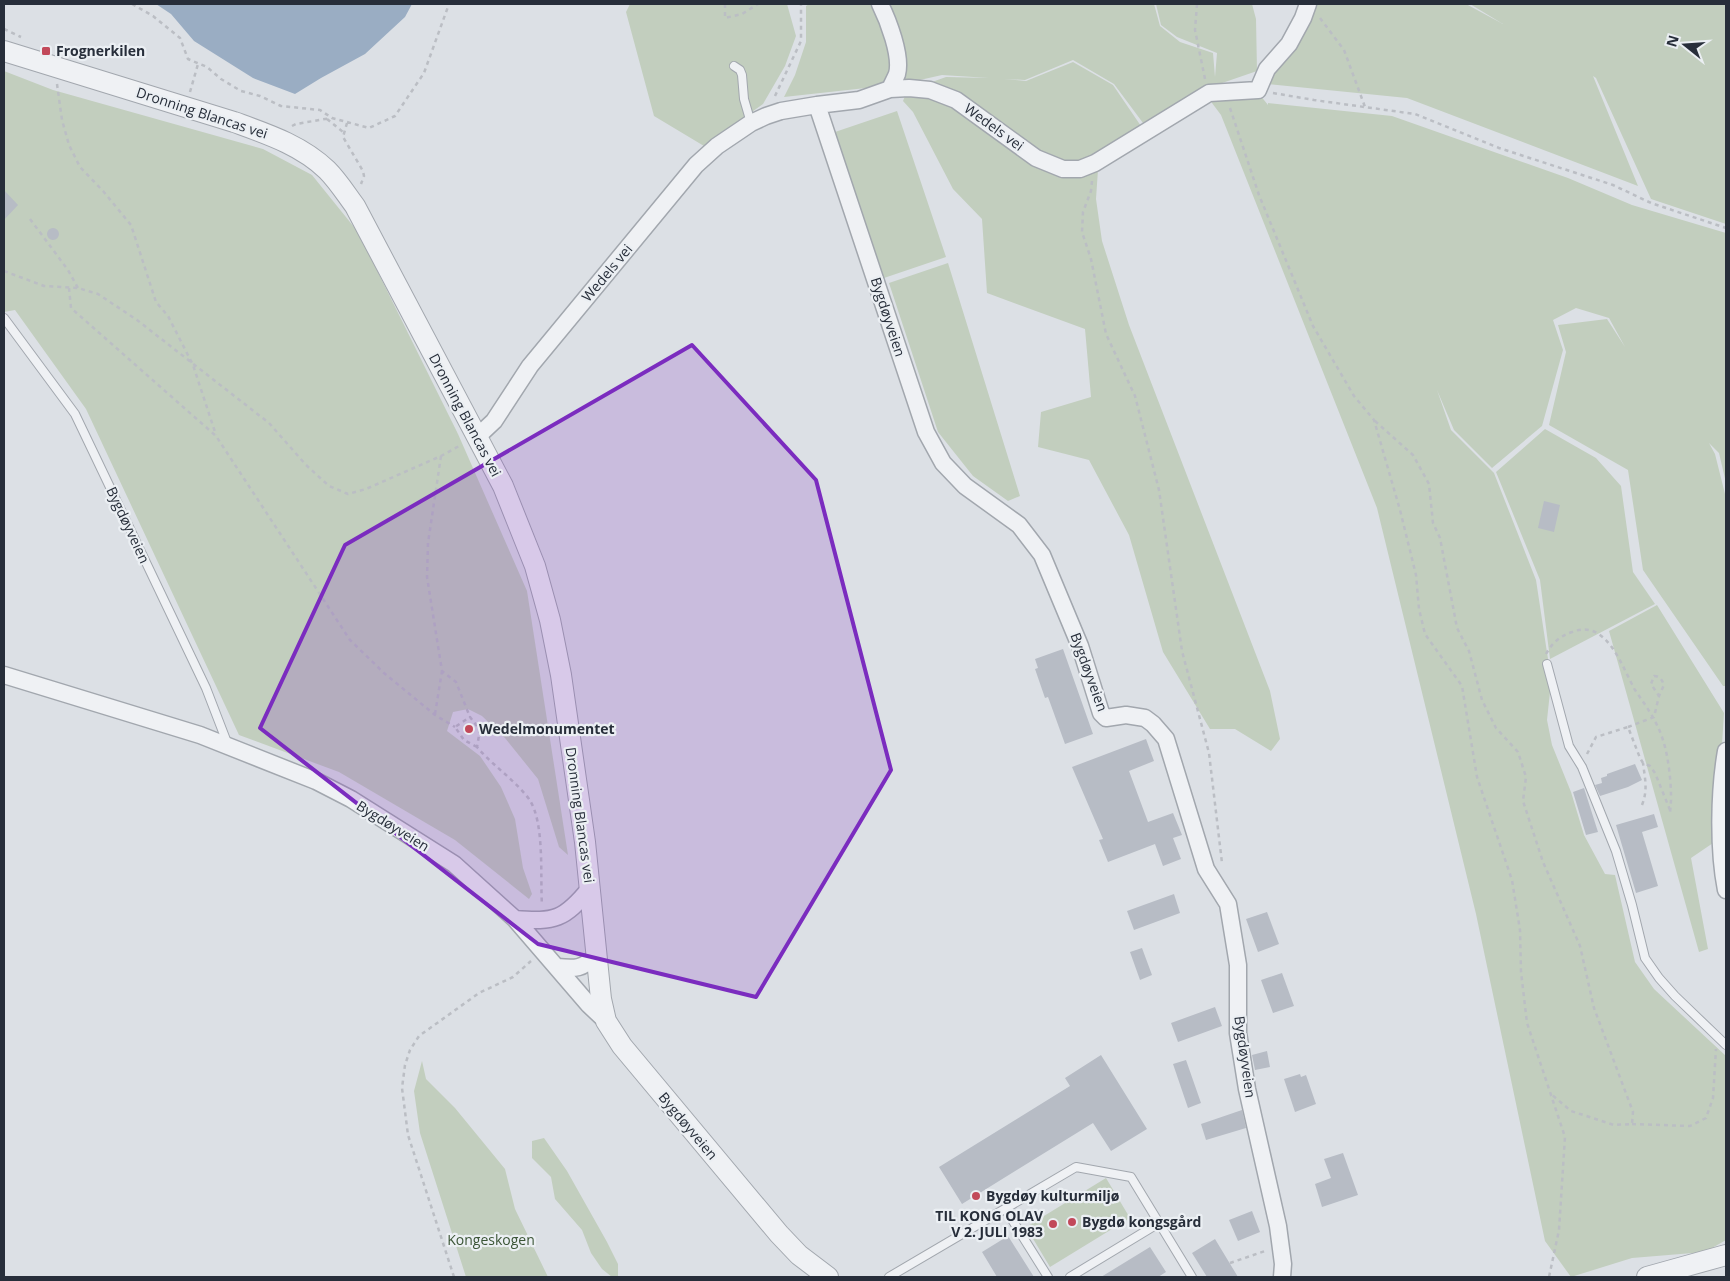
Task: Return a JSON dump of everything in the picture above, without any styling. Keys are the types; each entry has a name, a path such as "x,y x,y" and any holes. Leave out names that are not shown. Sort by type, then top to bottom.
{"street":[{"path":"880,4 896,52 897,72 890,89"},
{"path":"1210,93 1258,90 1268,69 1289,44 1303,18 1313,10"},
{"name":"Dronning Blancas vei","path":"4,51 234,122 272,136 304,152 316,161 337,182 355,206 472,439 503,486 535,566 550,620 562,683 590,888 601,999 606,1021"},
{"name":"Wedels vei","path":"472,439 494,421 530,366 696,165 718,146 759,119 781,111 859,100 890,89 930,90 956,100 1036,158 1063,169 1080,169 1210,93"},
{"name":"Bygdøyveien","path":"817,105 926,432 943,463 965,486 1019,525 1042,555 1080,646 1101,713 1106,718 1126,715 1145,718 1160,731 1170,749 1206,869 1228,904 1238,965 1238,1033 1281,1246 1282,1277"},
{"name":"Bygdøyveien","path":"4,675 200,735 316,781 351,799 454,864 515,919 606,1021 622,1046 779,1234 799,1255 828,1277"},
{"path":"1726,750 1723,772 1722,832 1722,871 1726,890"},
{"path":"515,919 544,921 556,918 572,909 590,888"},
{"path":"558,967 580,968 596,956"},
{"path":"1646,1277 1725,1255"}],"lane":[{"path":"734,66 740,70 742,75 744,99 759,119"},
{"name":"Bygdøyveien","path":"4,318 75,414 206,688 229,747"},
{"path":"1546,664 1569,746 1582,767 1616,851 1645,958 1658,978 1726,1044"},
{"path":"890,1277 1076,1168 1131,1177 1192,1277"},
{"path":"1006,1210 1048,1277"},
{"path":"1070,1277 1159,1223"}],"path":[{"path":"132,4 153,16 180,38 188,59 208,67 221,79 241,90 288,108 320,110 332,118 369,128 396,116 424,73 449,4"},
{"path":"725,4 725,18 742,14 758,4"},
{"path":"759,119 801,42 801,4"},
{"path":"1197,4 1195,30 1207,87 1210,93 1230,108 1259,196 1313,326 1354,396 1374,420 1413,456 1429,484 1433,523 1440,538 1457,628 1469,652 1482,700 1496,728 1518,752 1526,777 1523,802 1543,862 1580,946 1594,1008 1633,1112 1632,1124"},
{"path":"1313,10 1344,50 1366,107"},
{"path":"4,29 24,39"},
{"path":"190,94 198,63"},
{"path":"57,80 62,120 72,152 80,167 131,225 156,302 168,316 193,365 216,436"},
{"path":"1272,93 1415,114 1499,148 1613,184 1651,202 1726,228"},
{"path":"289,128 296,124 332,118"},
{"path":"327,119 343,132"},
{"path":"347,123 343,132 345,142 363,171 362,181 358,189"},
{"path":"1094,162 1091,191 1083,212 1082,232 1091,259 1106,334 1135,396 1160,490 1182,651 1207,744 1223,868"},
{"path":"30,219 68,270 78,288"},
{"path":"4,272 44,286 78,288 98,294 129,315 269,423 306,465 329,486 348,494 366,489 442,456 472,439"},
{"path":"69,288 71,308 216,436 350,640 384,673 435,715 455,727 464,740 477,747 488,760 518,786 530,801 540,841 543,912"},
{"path":"1374,420 1400,510 1413,566 1418,609 1425,634 1462,686 1477,777 1512,880 1520,930 1521,972 1527,1023 1565,1137 1560,1230 1549,1277"},
{"path":"435,715 442,671 427,577 428,544 442,456"},
{"path":"1546,664 1546,655 1556,641 1577,630 1590,630 1602,636 1620,658 1636,690 1654,718 1664,742 1671,785 1672,801 1670,812 1655,773 1650,766 1643,763"},
{"path":"442,671 456,682 470,716 480,730 477,747"},
{"path":"1654,718 1659,696 1664,686 1661,679 1654,676 1651,684 1659,696"},
{"path":"455,727 470,716"},
{"path":"1582,767 1592,742 1596,737 1654,718"},
{"path":"1628,727 1643,763 1647,783 1646,796 1642,806"},
{"path":"454,1277 408,1134 402,1088 404,1065 410,1050 419,1036 479,993 513,977 543,950"},
{"path":"1550,1093 1570,1111 1614,1125 1690,1126 1706,1118 1713,1098 1716,1034"},
{"path":"1230,1263 1281,1246"}],"highlighted area":[{"path":"692,345 816,480 891,770 756,997 538,944 260,728 345,545"}],"green space":[{"path":"630,4 787,4 796,36 785,66 763,104 704,146 654,116 626,12"},
{"path":"809,4 870,4 880,18 890,59 890,76 884,86 784,97 795,75 806,42 806,6"},
{"path":"886,4 1154,4 1160,26 1180,42 1213,53 1215,77 1217,53 1177,37 1161,25 1156,4 1252,4 1256,19 1257,71 1196,92 1143,123 1114,84 1073,60 1025,80 1004,79 1026,81 1073,62 1113,85 1143,129 1099,155 1096,199 1102,241 1129,325 1270,691 1280,739 1271,751 1235,729 1210,729 1163,652 1129,535 1089,460 1038,447 1041,412 1091,397 1085,329 987,293 982,219 953,189 913,112 903,101 907,91 946,77 989,78 942,75 902,84"},
{"path":"1317,4 1466,4 1503,24 1470,4 1726,4 1726,224 1651,199 1596,78 1593,76 1638,186 1407,98 1268,84"},
{"path":"4,71 53,90 263,149 312,175 358,232 458,434 527,591 568,855 559,847 538,779 505,738 482,716 468,709 453,712 447,731 480,756 501,787 515,819 523,868 532,894 529,899 455,840 339,772 239,735 86,409 15,310 4,312"},
{"path":"1260,95 1268,105 1268,103 1392,116 1568,178 1632,205 1726,233 1726,483 1719,453 1709,443 1715,454 1726,498 1726,686 1723,686 1643,570 1628,470 1549,425 1566,352 1558,325 1607,319 1625,347 1609,318 1576,308 1553,320 1563,350 1542,426 1492,468 1454,430 1437,390 1451,430 1494,473 1536,580 1548,659 1550,692 1547,720 1552,745 1571,792 1584,835 1605,874 1615,875 1635,962 1654,989 1726,1056 1726,1240 1705,1252 1632,1258 1571,1277 1545,1241 1476,914 1377,508 1221,115 1209,99"},
{"path":"897,111 946,257 884,278 835,132"},
{"path":"948,263 1020,496 1008,501 973,476 938,432 889,283"},
{"path":"1545,429 1596,458 1621,486 1633,572 1655,604 1550,659 1540,580 1496,472"},
{"path":"1657,605 1724,713 1716,841 1691,858 1708,949 1699,952 1609,631"},
{"name":"Kongeskogen","path":"422,1061 426,1079 455,1108 505,1169 515,1209 548,1277 466,1277 420,1133 414,1091"},
{"path":"544,1138 567,1171 607,1242 618,1264 618,1276 612,1277 602,1269 591,1253 582,1230 555,1199 551,1177 532,1158 532,1141"},
{"path":"1106,1178 1130,1218 1050,1267 1026,1227"}],"water":[{"path":"156,4 412,4 405,17 365,54 295,94 253,78 194,41 171,14"}],"building":[{"path":"4,190 18,205 4,220"},
{"path":"51,228 55,228 59,234 55,240 51,240 47,236 47,232"},
{"path":"1544,501 1560,505 1554,532 1538,528"},
{"path":"1063,649 1093,734 1065,744 1048,697 1045,698 1035,669 1038,668 1035,659"},
{"path":"1146,739 1154,761 1129,771 1148,822 1173,813 1182,835 1173,838 1181,859 1163,866 1155,844 1108,862 1099,840 1103,839 1072,767"},
{"path":"1635,764 1642,780 1628,787 1600,796 1595,785 1602,783 1601,778"},
{"path":"1584,788 1598,832 1586,835 1573,792"},
{"path":"1654,814 1658,827 1642,832 1658,886 1636,893 1616,825"},
{"path":"1174,894 1180,913 1134,930 1127,911"},
{"path":"1267,912 1279,944 1258,952 1246,919"},
{"path":"1142,948 1152,975 1140,980 1130,952"},
{"path":"1282,973 1294,1006 1273,1013 1261,980"},
{"path":"1215,1007 1222,1026 1178,1042 1171,1023"},
{"path":"1267,1051 1270,1067 1255,1070 1252,1055"},
{"path":"1101,1055 1147,1129 1111,1151 1093,1123 962,1204 939,1167 1070,1086 1065,1078"},
{"path":"1186,1060 1201,1103 1188,1108 1173,1064"},
{"path":"1300,1074 1301,1077 1306,1075 1316,1104 1295,1112 1284,1079"},
{"path":"1242,1110 1246,1128 1206,1140 1201,1124"},
{"path":"1343,1153 1358,1195 1322,1207 1315,1184 1331,1178 1324,1159"},
{"path":"1252,1211 1260,1232 1238,1241 1229,1220"},
{"path":"1008,1236 1034,1277 997,1277 982,1252"},
{"path":"1215,1239 1238,1277 1207,1277 1192,1253"},
{"path":"1150,1247 1166,1272 1158,1277 1101,1277"}],"place":[{"name":"Frognerkilen","path":"46,51"},
{"name":"Wedelmonumentet","path":"469,729"},
{"name":"Bygdøy kulturmiljø","path":"976,1196"},
{"name":"Bygdø kongsgård","path":"1072,1222"},
{"name":"TIL KONG OLAV V 2. JULI 1983","path":"1053,1224"}]}
